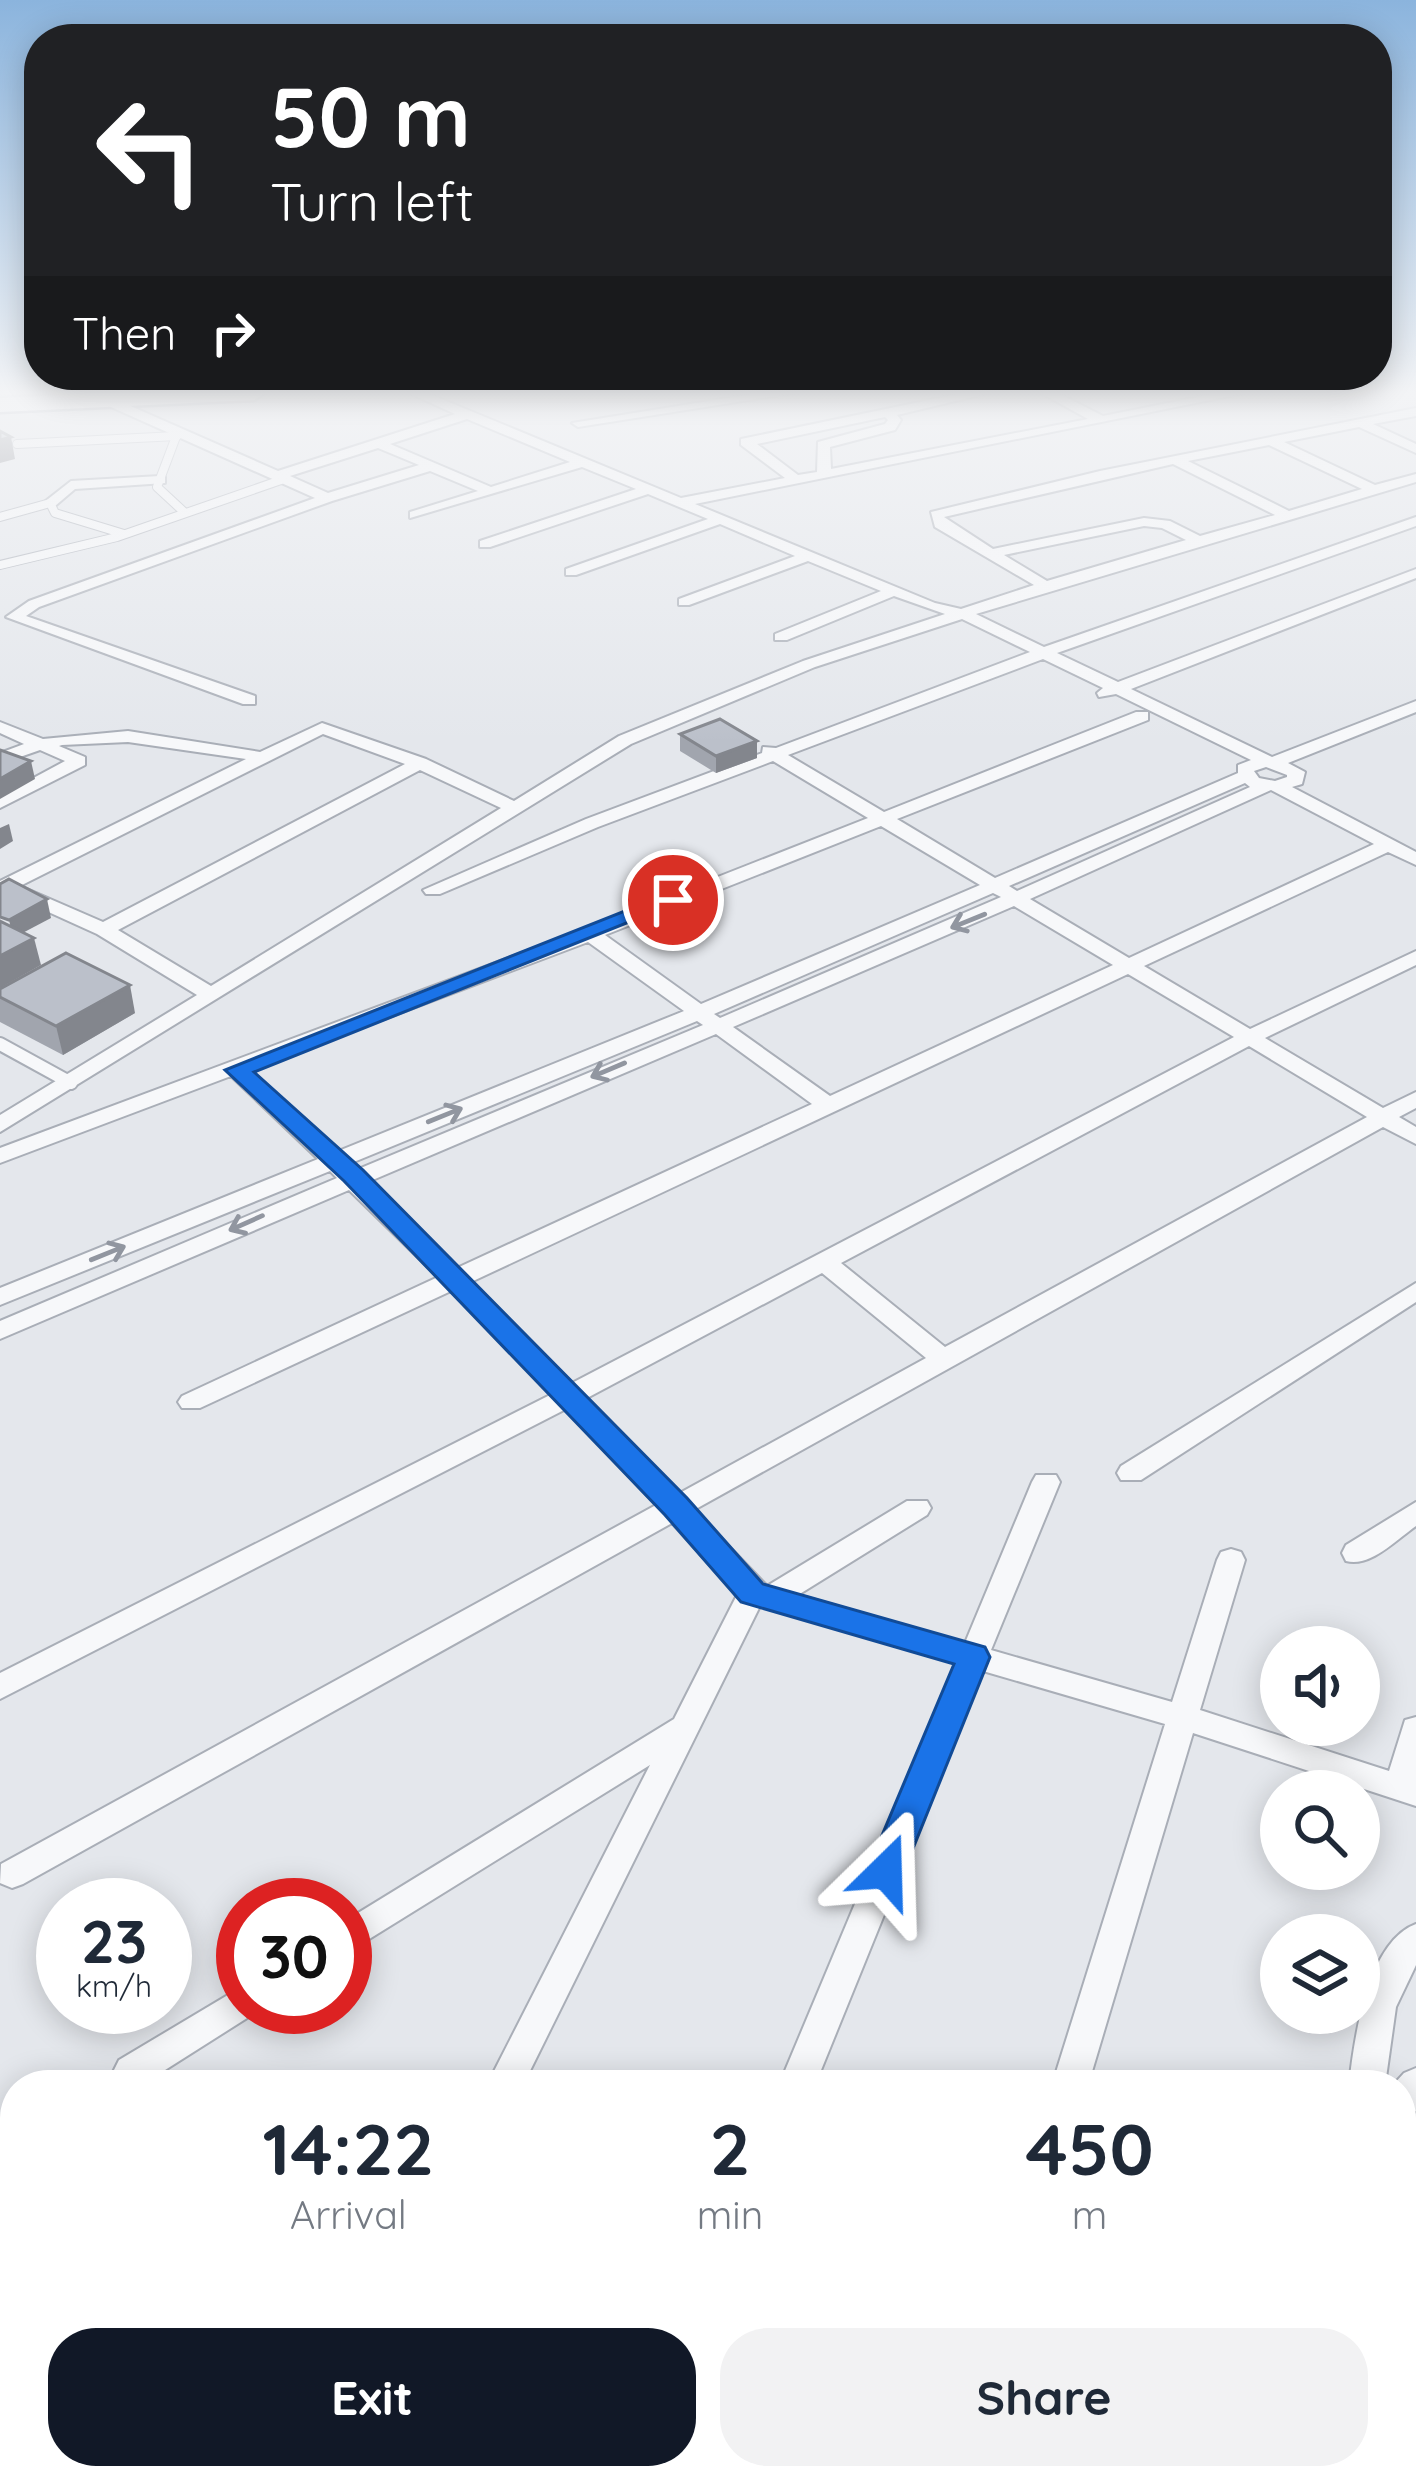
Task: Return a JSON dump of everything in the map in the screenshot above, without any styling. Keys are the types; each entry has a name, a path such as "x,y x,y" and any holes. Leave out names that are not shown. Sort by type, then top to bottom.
{"street":[{"path":"249,700 14,617 34,604 296,509"},
{"path":"415,515 433,509"},
{"path":"485,544 589,509"},
{"path":"691,509 958,617 1107,692 1271,762 1416,841"},
{"path":"957,509 936,514 940,524 1046,586"},
{"path":"1275,509 1287,515"},
{"path":"0,1125 599,752 809,664 1046,586 1307,509"},
{"path":"571,572 718,520"},
{"path":"433,890 592,823 1416,521"},
{"path":"990,554 1144,522 1165,524 1198,541"},
{"path":"684,602 808,556"},
{"path":"1107,692 1416,573"},
{"path":"781,637 894,591"},
{"path":"1107,692 1258,780 1416,859"},
{"path":"1258,780 1248,764 1271,762 1416,706"},
{"path":"690,711 880,815 1416,1137"},
{"path":"0,1156 590,934 880,815 1142,716"},
{"path":"709,1018 998,887 1258,780 1296,776 1416,724"},
{"path":"0,727 79,761 0,802"},
{"path":"3,883 313,730 331,729 511,806"},
{"path":"0,759 37,741 153,737 260,757"},
{"path":"104,931 419,764"},
{"path":"0,1297 345,1167 709,1018 1018,900 1258,780"},
{"path":"191,1402 1388,844"},
{"path":"3,883 104,931 212,995"},
{"path":"590,934 825,1103"},
{"path":"0,1687 569,1396 1247,1039 1416,957"},
{"path":"237,1070 345,1167 761,1596 1183,1717 1408,1790 1416,1729"},
{"path":"12,1874 1416,1099"},
{"path":"0,1331 345,1167"},
{"path":"823,1261 944,1359"},
{"path":"1131,1473 1416,1291"},
{"path":"803,2070 1046,1482"},
{"path":"513,2070 687,1726 761,1596 917,1508"},
{"path":"1356,1553 1416,1512"},
{"path":"1075,2070 1231,1560"},
{"path":"372,1922 687,1726"},
{"path":"1368,2070 1373,2020 1387,1975 1416,1939"},
{"path":"134,2070 216,2019"}],"lane":[{"path":"53,509 124,534"},
{"path":"181,509 184,512"},
{"path":"0,565 124,534 192,509"},
{"path":"0,1045 71,1083"}],"building":[{"path":"720,719 757,741 716,756 680,734"},
{"path":"0,750 31,761 0,779"},
{"path":"9,879 47,899 9,920 0,917 0,884"},
{"path":"0,921 34,938 0,956"},
{"path":"66,953 130,985 56,1026 0,997 0,989"}],"route":[{"path":"673,900 237,1070 353,1175 676,1507 752,1593 974,1657 886,1871"}]}
